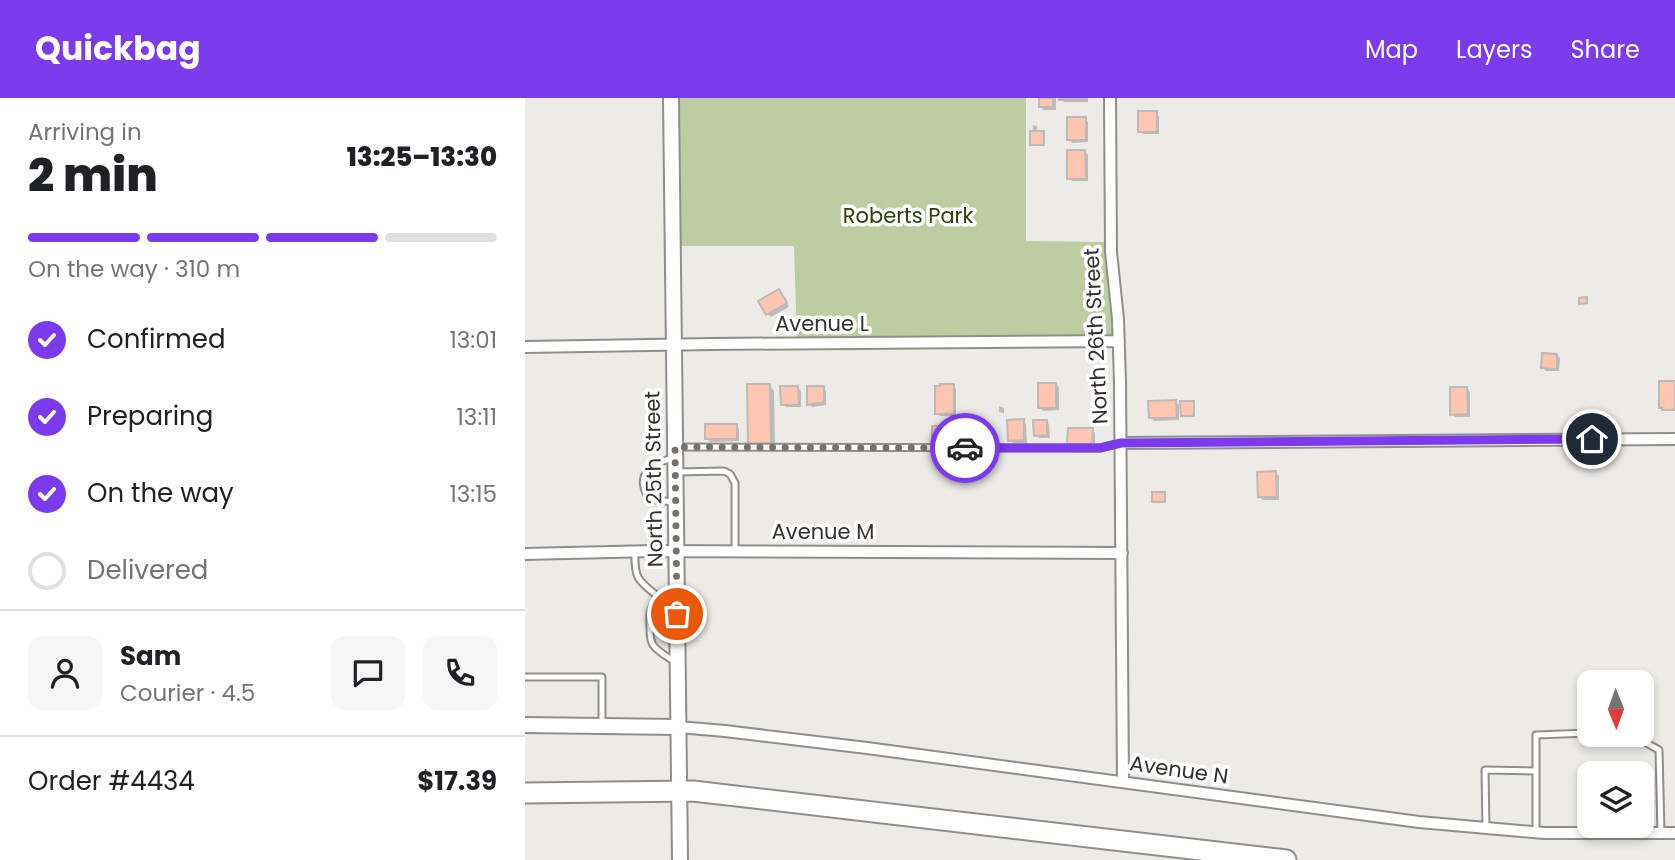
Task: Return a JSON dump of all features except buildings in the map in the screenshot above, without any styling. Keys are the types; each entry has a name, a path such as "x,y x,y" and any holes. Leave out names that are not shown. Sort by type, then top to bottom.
{"highway":[{"path":"525,793 679,790 1286,860"}],"street":[{"name":"North 25th Street","path":"671,98 680,860"},
{"name":"North 26th Street","path":"1110,98 1111,252 1119,341 1121,443 1123,782"},
{"name":"Avenue L","path":"525,347 1119,341"},
{"path":"1121,443 1675,439"},
{"name":"Avenue M","path":"525,554 676,551 1122,553"},
{"path":"525,726 678,727"},
{"name":"Avenue N","path":"678,727 1419,822 1536,832 1675,833"}],"lane":[{"path":"676,503 649,499 644,490 649,467 657,462 675,459 1100,448 1121,443"},
{"path":"675,459 730,474 735,484 735,551"},
{"path":"635,552 638,581 660,598"},
{"path":"677,590 653,604 650,611 650,641 656,649 678,664"},
{"path":"525,677 602,677 602,726"},
{"path":"1536,832 1536,735 1577,733"},
{"path":"1654,747 1659,750 1661,833"},
{"path":"1486,829 1485,770 1536,771"}],"green space":[{"name":"Roberts Park","path":"671,98 1026,98 1026,241 1111,242 1119,341 797,343 794,246 673,246"}],"way so far":[{"path":"677,614 675,447 965,448"}],"route":[{"path":"965,448 1100,448 1121,443 1592,439"}]}
